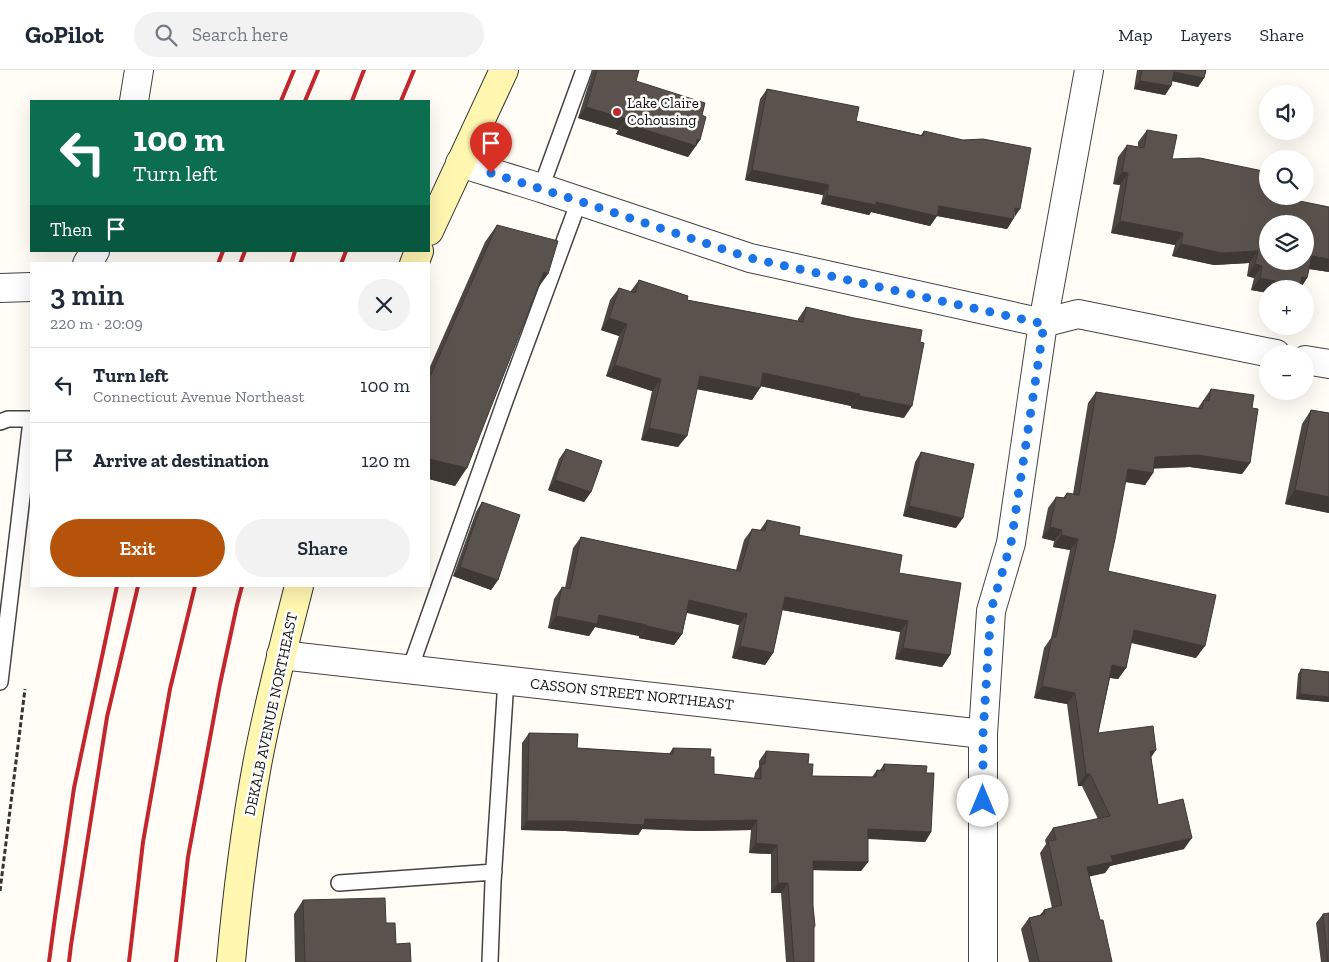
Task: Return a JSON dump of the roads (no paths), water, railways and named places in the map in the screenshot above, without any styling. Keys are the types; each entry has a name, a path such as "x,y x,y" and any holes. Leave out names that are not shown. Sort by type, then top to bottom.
{"main road":[{"path":"430,229 504,70"},
{"name":"DEKALB AVENUE NORTHEAST","path":"232,962 245,838 257,764 281,655 299,587"}],"street":[{"path":"134,100 139,70"},
{"path":"983,962 983,734 991,610 1011,543 1044,324 1089,70"},
{"path":"460,164 542,188 750,258 1044,324 1078,314 1259,351"},
{"path":"0,288 30,287"},
{"path":"1314,362 1329,364"},
{"name":"CASSON STREET NORTHEAST","path":"281,655 983,734"}],"lane":[{"path":"542,188 584,70"},
{"path":"410,669 508,392 579,201"},
{"path":"0,422 8,419 30,420"},
{"path":"0,682 30,428"},
{"path":"490,962 506,680"},
{"path":"339,882 494,872"}],"railway":[{"path":"281,100 294,70"},
{"path":"305,100 318,70"},
{"path":"352,100 364,70"},
{"path":"401,100 414,70"},
{"path":"219,262 223,252"},
{"path":"241,262 245,252"},
{"path":"292,262 295,252"},
{"path":"342,262 346,252"},
{"path":"49,962 74,788 117,587"},
{"path":"69,962 107,717 138,587"},
{"path":"129,962 143,842 170,689 195,587"},
{"path":"176,962 188,857 220,684 242,587"}],"place":[{"name":"Lake Claire Cohousing","path":"617,112"}]}
